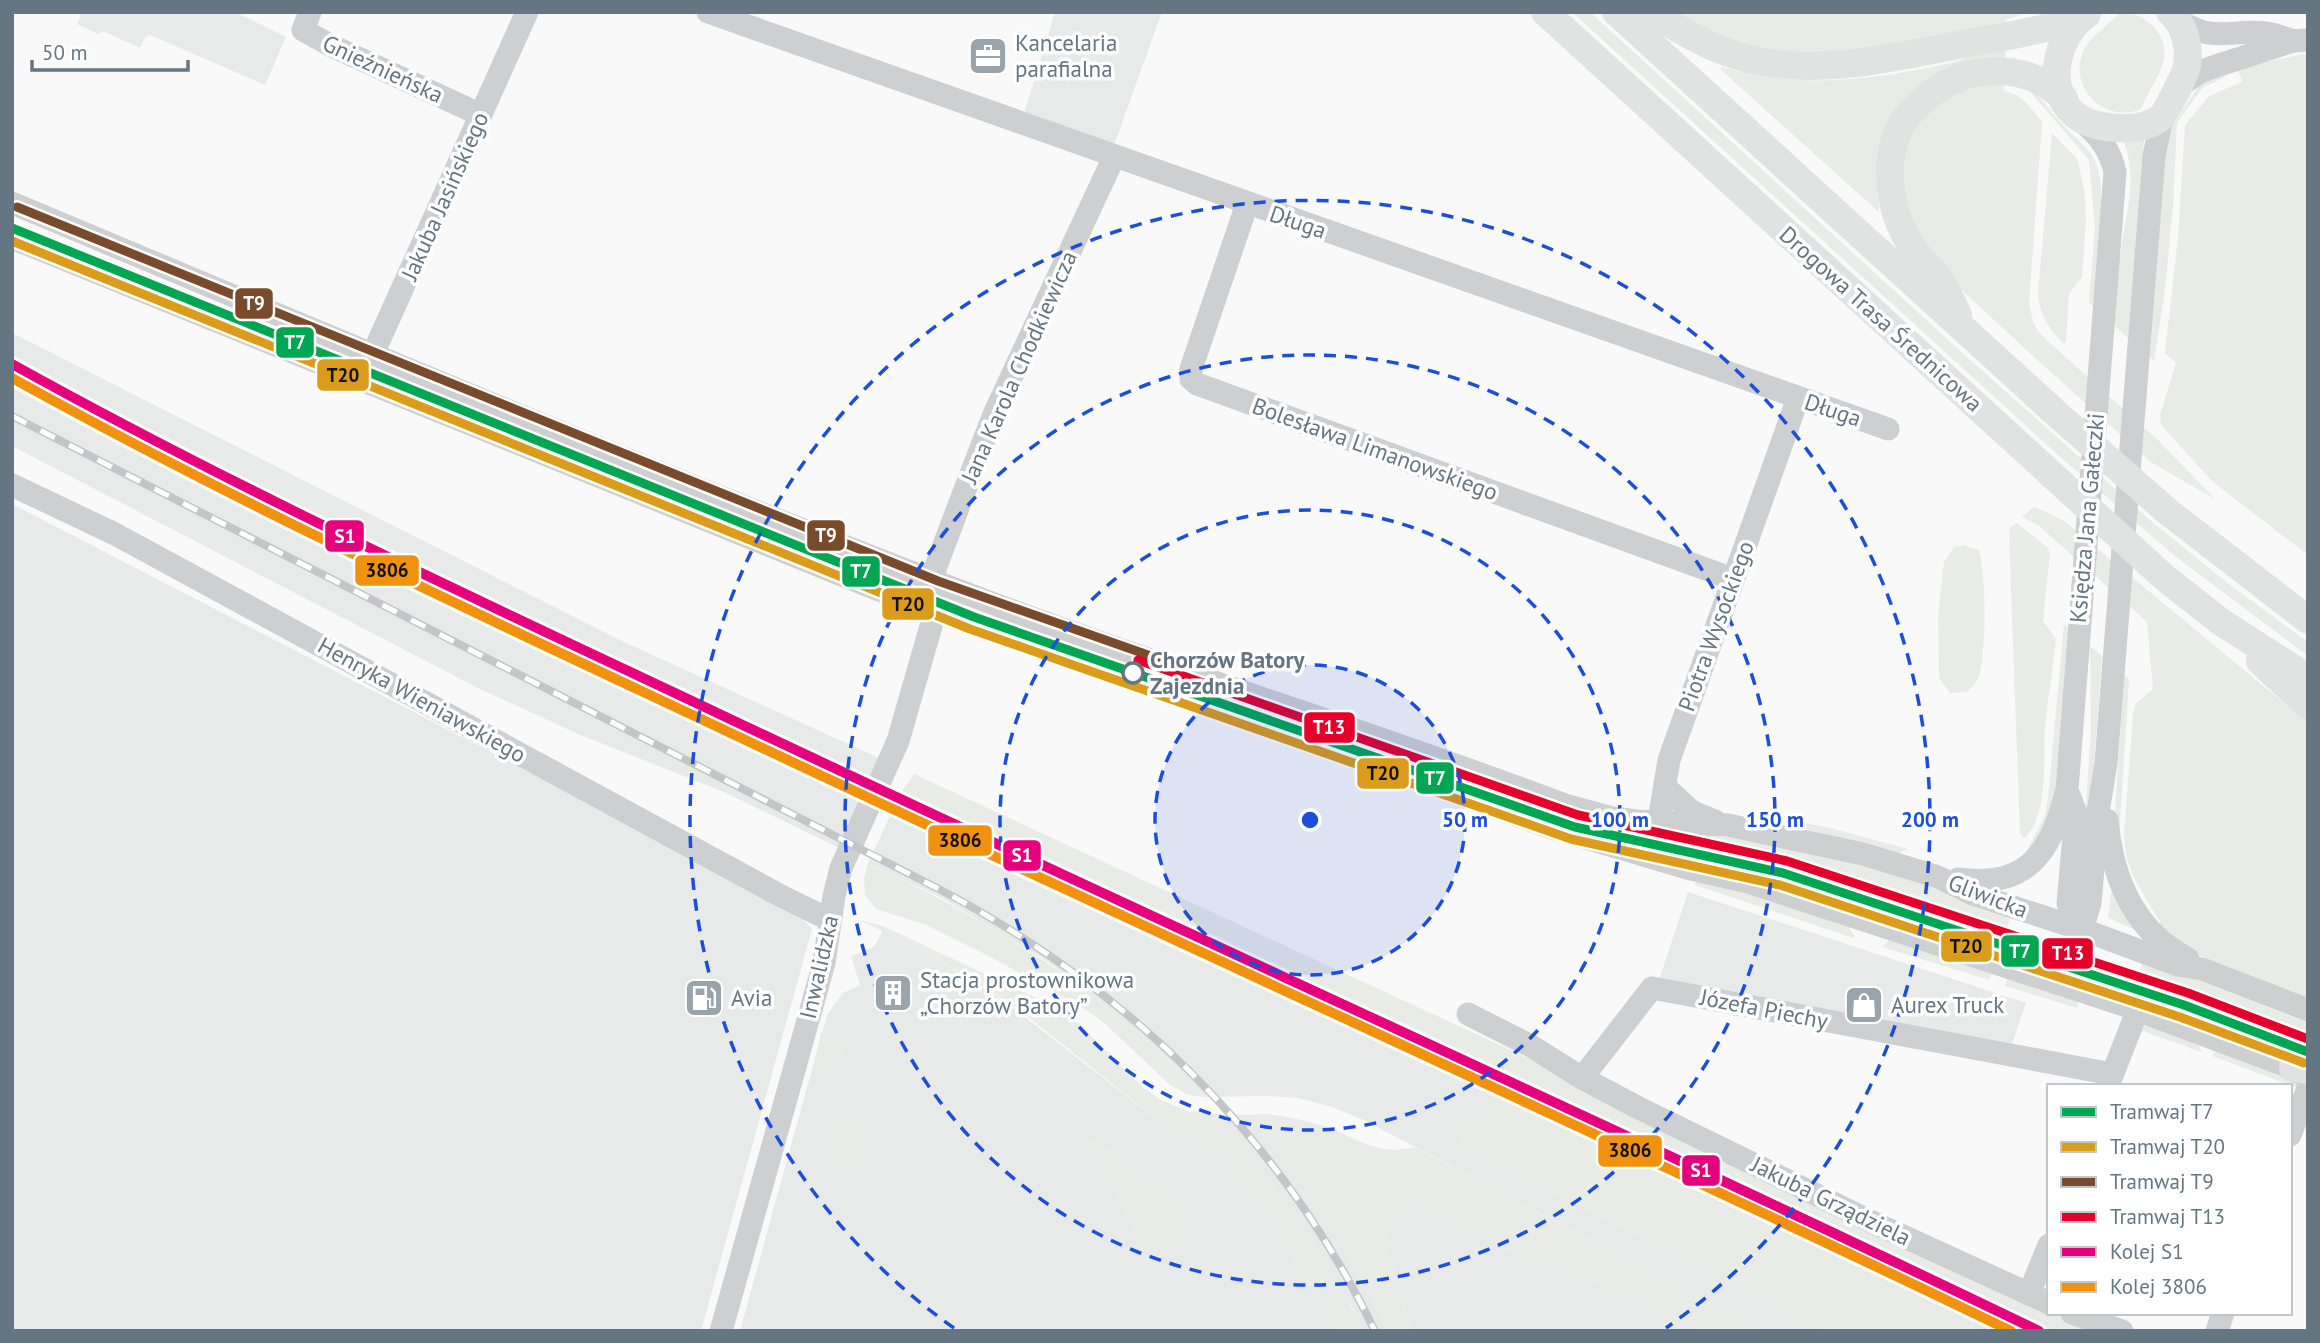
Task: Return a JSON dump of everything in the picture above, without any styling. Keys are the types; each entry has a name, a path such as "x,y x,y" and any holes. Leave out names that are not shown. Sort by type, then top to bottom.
{"main road":[{"name":"Drogowa Trasa Średnicowa","path":"1545,12 2155,569 2221,622"},
{"name":"Drogowa Trasa Średnicowa","path":"1616,12 1967,333 2167,510 2308,620"},
{"path":"1652,12 1693,37 1736,55 1773,63 1817,65 1866,61 1988,40 2044,29 2088,13"},
{"path":"2071,108 2057,71 2059,52 2067,34 2088,13"},
{"path":"1967,333 1938,277 1919,256 1903,232 1897,215 1892,196 1891,160 1900,126 1909,114 1934,92 1955,80 1976,73 2003,71 2021,73 2046,83 2071,108 2098,125 2120,128 2141,126 2162,117 2178,88 2188,58 2185,38 2173,15"},
{"path":"2221,622 2308,678"},
{"path":"2221,622 2308,706"}],"street":[{"name":"Gnieźnieńska","path":"310,12 303,30 481,115"},
{"name":"Jakuba Jasińskiego","path":"361,380 527,12"},
{"name":"Długa","path":"708,12 1888,429"},
{"path":"2173,15 2192,29 2209,34 2266,33 2300,41"},
{"path":"2178,88 2210,68 2300,41"},
{"name":"Księdza Jana Gałeczki","path":"2071,108 2104,143 2115,172 2067,790 2076,813 2068,902 2081,929"},
{"name":"Księdza Jana Gałeczki","path":"2065,985 2090,903 2098,812 2106,763 2155,146 2162,117"},
{"name":"Jana Karola Chodkiewicza","path":"934,610 936,567 995,412 1114,157"},
{"name":"Gliwicka","path":"12,203 373,354 934,581 1565,805 1613,818 1658,824 1728,825 1863,854 1938,877 1973,894 2081,929 2178,965 2202,969 2308,1010"},
{"name":"Bolesława Limanowskiego","path":"1247,204 1191,369 1191,379 1197,384 1733,579"},
{"path":"12,238 934,610 1549,827 1748,882 2138,1009 2304,1076 2292,1127"},
{"name":"Piotra Wysockiego","path":"1660,859 1656,846 1658,824 1669,760 1798,398"},
{"name":"Henryka Wieniawskiego","path":"12,485 115,534 783,897 820,915 831,917"},
{"name":"Inwalidzka","path":"721,1331 824,962 841,868 891,763 934,610"},
{"path":"2106,763 2109,845 2122,888 2147,928 2162,942 2202,969"},
{"path":"1666,788 1691,811 1728,825"},
{"path":"1938,877 1989,881 2004,878 2026,867 2039,856 2053,835 2067,790"},
{"name":"Józefa Piechy","path":"1582,1078 1652,988 2110,1080"},
{"path":"2110,1080 2138,1009"},
{"name":"Jakuba Grządziela","path":"1468,1014 1531,1046 1582,1078 1786,1181 2039,1299"},
{"path":"2039,1299 2047,1256"},
{"path":"2078,1315 2122,1331"}],"shaded area":[{"path":"82,12 235,12 286,37 265,85 150,35 145,38 140,48 103,31 98,34 77,24"},
{"path":"1055,12 1162,12 1114,145 1024,114"},
{"path":"1572,12 1590,12 1960,351 2151,521 2230,585 2308,642 2308,656 2175,556 2057,454"},
{"path":"1665,12 2031,12 2005,20 2006,29 1892,51 1766,55"},
{"path":"2120,12 2131,13 2149,22 2161,38 2164,48 2161,69 2141,109 2128,112 2103,107 2093,100 2085,90 2081,78 2080,65 2086,46"},
{"path":"2007,43 2005,60 1956,67 1876,176 1879,212 1720,69 1722,67 1751,74 1808,80 1865,78 1951,63"},
{"path":"2308,53 2308,555 2213,482 2161,425 2160,415 2176,363 2165,353 2178,238 2185,125 2209,96 2242,82 2238,68"},
{"path":"2224,74 2225,77 2202,88 2177,123 2165,289 2154,362 2150,357 2165,154 2170,129 2199,86"},
{"path":"2004,81 2004,91 2021,98 2042,122 2029,303 2033,322 2051,344 2158,440 2215,499 2152,463 1953,282 1909,225 1901,158 1910,135 1928,111 1959,90"},
{"path":"2026,87 2042,100 2089,151 2099,174 2100,232 2093,306 2089,303 2095,228 2089,160"},
{"path":"2052,133 2078,160 2085,196 2082,277 2069,294 2066,343 2063,343 2046,321 2038,294"},
{"path":"2144,139 2128,338 2115,326 2119,269 2131,183 2124,140"},
{"path":"12,333 624,642 879,758 841,849 724,792 578,734 478,688 12,446"},
{"path":"12,504 791,907 812,929 701,1331 12,1331"},
{"path":"2034,507 2063,520 2308,723 2308,999 2196,954 2157,926 2160,922 2135,880 2127,859 2124,837 2133,714 2136,703 2153,689 2147,622 2039,526 2022,517"},
{"path":"2017,523 2048,548 2050,554 2043,621 2056,639 2045,726 2042,800 2033,827 2026,837 2022,837 2020,833 2009,535 2010,527"},
{"path":"1964,545 1979,550 1983,577 1983,652 1975,684 1967,692 1950,693 1939,678 1938,615 1944,562 1954,547"},
{"path":"2064,624 2068,627 2054,810 2049,826 2025,854 2045,816"},
{"path":"2090,646 2102,656 2084,901 2079,901 2091,733"},
{"path":"2124,675 2129,679 2119,839 2127,871 2143,908 2125,871 2114,827"},
{"path":"914,774 1571,1078 2047,1312 2047,1315 2062,1315 2098,1331 2068,1331 902,791"},
{"path":"902,791 2068,1331 1763,1331 1366,1121 1332,1107 1298,1098 1205,1097 1142,1036 1042,958 942,898 868,863"},
{"path":"1794,821 1908,849 1899,853 1800,828"},
{"path":"1690,832 1730,837 1845,860 2012,913 2007,927 1803,860 1679,834"},
{"path":"1679,834 1744,846 1818,865 2007,927 1999,950 1777,877 1675,855 1711,859 1714,844 1679,837"},
{"path":"868,863 962,911 1048,964 1129,1025 1205,1097 1189,1095 1170,1085 1101,1020 1077,1004 926,925 876,909 865,895 864,879"},
{"path":"1751,872 1999,950 1999,952"},
{"path":"1696,881 1748,894 1849,927 1856,939 1695,885"},
{"path":"1688,892 2026,1003 2011,1047 1659,980"},
{"path":"2113,892 2136,928 2108,918"},
{"path":"859,920 883,926 1049,1004 1080,1025 1142,1087 1161,1100 1187,1111 1218,1114 1316,1247 1362,1331 1339,1331 1263,1207 1217,1150 1179,1137 1027,1016 987,989 929,954"},
{"path":"883,931 929,954 1007,1003 1179,1137 1217,1150 1263,1207 1339,1331 740,1331 827,1015 843,993 860,985 851,956 874,947"},
{"path":"1889,940 1992,973 1989,980 1882,947"},
{"path":"2144,959 2308,1023 2308,1033 2140,971"},
{"path":"2140,971 2308,1033 2308,1059 2132,994"},
{"path":"2008,978 2078,1002 2077,1008 2005,986"},
{"path":"2132,996 2308,1059 2308,1061"},
{"path":"2145,1026 2152,1026 2199,1044 2201,1052 2140,1030"},
{"path":"832,1027 845,1059 813,1074 821,1032"},
{"path":"2217,1051 2298,1081 2301,1089 2292,1084 2212,1056"},
{"path":"1493,1096 1986,1331 1824,1331 1458,1144"},
{"path":"844,1106 864,1129 849,1178 845,1181 846,1175 824,1168"},
{"path":"1218,1114 1250,1115 1302,1180 1339,1237 1388,1331 1362,1331 1351,1305"},
{"path":"1269,1114 1317,1124 1378,1148 1414,1147 1763,1331 1705,1331 1548,1260 1545,1267 1406,1201 1383,1241 1412,1331 1388,1331 1339,1237 1302,1180 1250,1115"},
{"path":"1079,1138 1101,1144 1173,1200 1182,1219 1178,1240 1148,1256 1093,1150 1086,1153"},
{"path":"1406,1201 1544,1266 1547,1259 1705,1331 1412,1331 1383,1240"}],"railway":[{"path":"12,416 939,889 1008,929 1074,973 1136,1022 1193,1075 1246,1132 1294,1194 1337,1260 1375,1331"}],"tram line":[{"name":"T9","path":"17,207 938,581 1165,661"},
{"name":"T7","path":"12,228 974,617 1575,827 1783,873 2184,1005 2308,1052"},
{"name":"T20","path":"12,241 970,629 1571,839 1780,885 2180,1017 2304,1063"},
{"name":"T13","path":"1138,660 1578,815 1787,861 2188,993 2308,1039"}],"rail line":[{"name":"S1","path":"12,364 189,458 459,591 2039,1331"},
{"name":"3806","path":"12,378 187,471 452,602 1689,1178 2011,1331"}],"place":[{"name":"Kancelaria parafialna","path":"988,56"},
{"name":"Chorzów Batory Zajezdnia","path":"1133,673"},
{"name":"Stacja prostownikowa „Chorzów Batory”","path":"893,993"},
{"name":"Avia","path":"704,998"},
{"name":"Aurex Truck","path":"1864,1005"}]}
